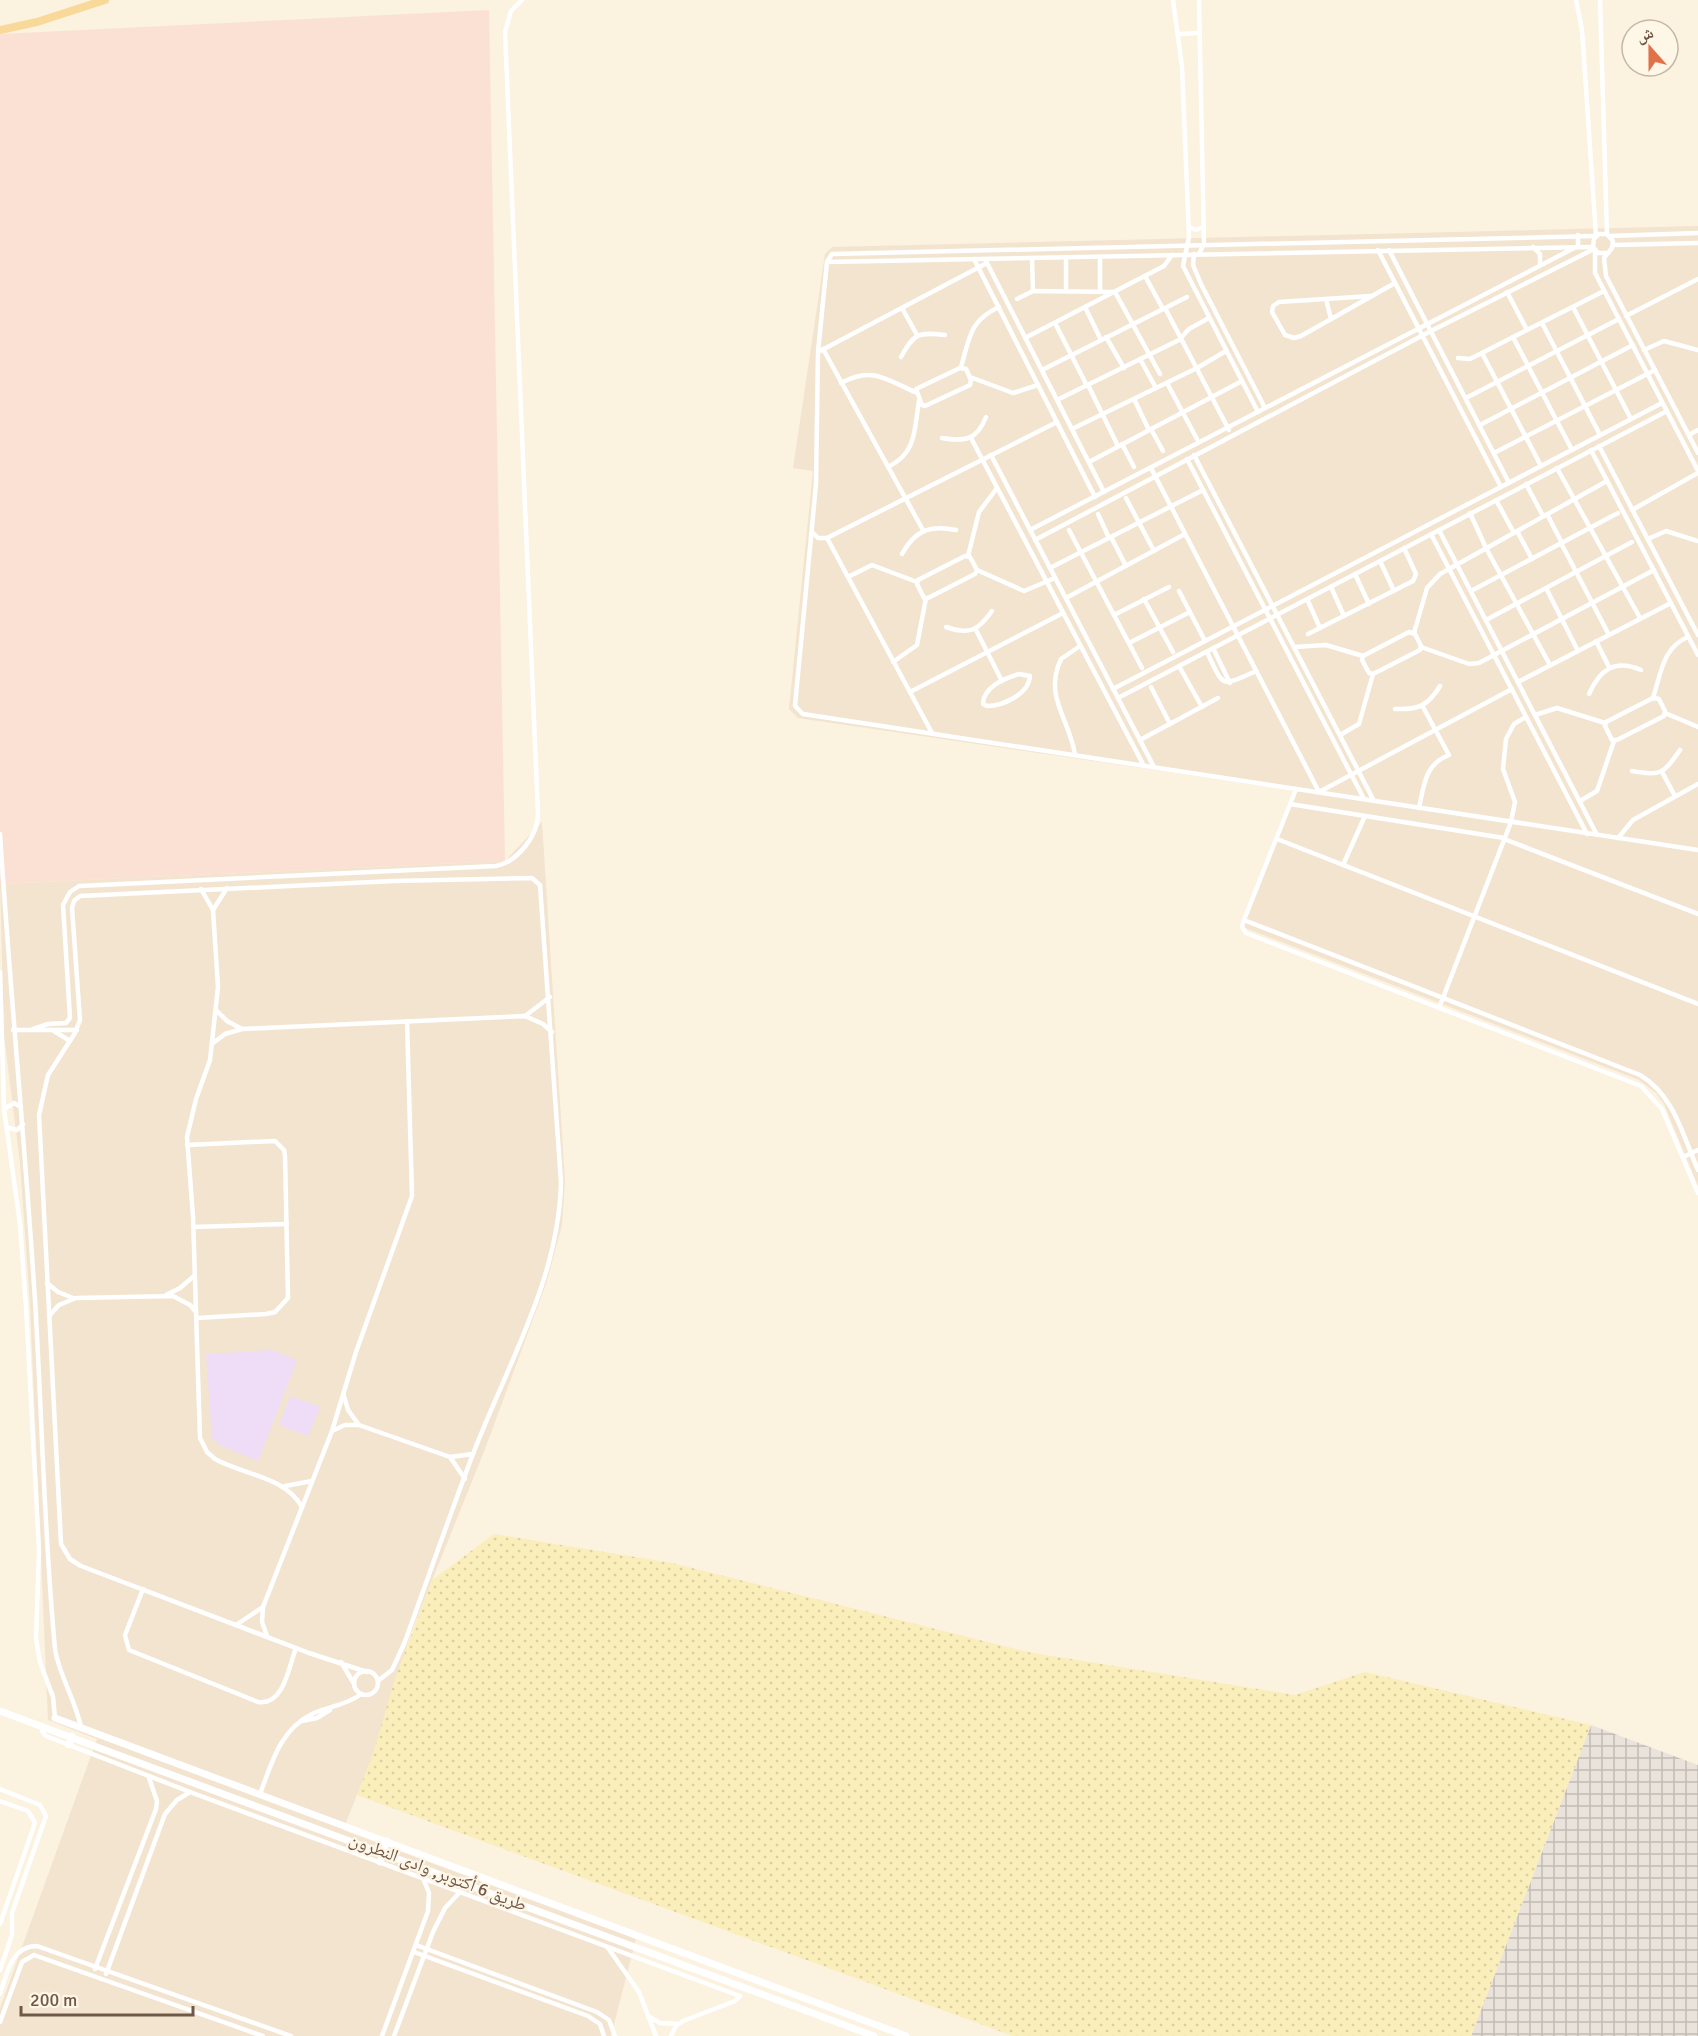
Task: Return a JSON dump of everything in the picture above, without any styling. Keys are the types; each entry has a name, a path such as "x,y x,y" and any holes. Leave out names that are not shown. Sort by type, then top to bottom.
{"main road":[{"path":"0,30 37,22 105,0"}],"street":[{"path":"33,1029 48,1024 66,1023 70,1018 63,905 67,895 79,886 496,866 512,859 535,832 538,814 505,32 511,11 522,0"},
{"path":"1173,0 1179,34 1189,227 1183,266 1258,412"},
{"path":"1199,0 1204,244 1196,254 1193,265 1265,408"},
{"path":"1576,0 1582,30 1596,236 1593,265 1595,273 1698,472 1632,510"},
{"path":"1600,0 1608,235 1613,245"},
{"path":"1179,34 1198,33"},
{"path":"1189,227 1196,230 1203,227"},
{"path":"1698,233 837,252 832,254 827,262 820,351 816,484 795,702 797,709 803,714 1698,850"},
{"path":"1578,235 1578,246"},
{"path":"1468,238 1468,248"},
{"path":"1307,242 1307,252"},
{"path":"1613,245 1698,243"},
{"path":"1613,245 1607,253 1603,270 1698,453"},
{"path":"1086,246 1087,257"},
{"path":"827,262 974,259 986,261 1184,254 1578,246 1607,253"},
{"path":"1030,530 1578,246"},
{"path":"1533,247 1540,254 1540,264"},
{"path":"1035,540 1431,330 1594,249"},
{"path":"1378,250 1501,487"},
{"path":"1389,250 1509,483"},
{"path":"1026,338 1164,266 1172,255"},
{"path":"1578,257 1588,259 1593,265"},
{"path":"1032,258 1033,291"},
{"path":"974,259 1095,497"},
{"path":"1100,260 1100,292"},
{"path":"820,351 979,267 986,261"},
{"path":"986,261 1104,492"},
{"path":"1066,261 1066,291"},
{"path":"1595,273 1603,270"},
{"path":"1145,276 1181,338 1232,435"},
{"path":"1626,316 1698,279"},
{"path":"1371,296 1279,302 1273,306 1272,312 1285,335 1297,338 1331,318 1371,296 1395,282"},
{"path":"1195,292 1203,288"},
{"path":"1017,299 1033,291 1115,291"},
{"path":"1115,291 1160,374"},
{"path":"1458,358 1470,359 1604,291"},
{"path":"1507,292 1527,330"},
{"path":"1482,295 1487,302"},
{"path":"1042,370 1187,297"},
{"path":"1326,299 1331,318"},
{"path":"915,392 917,388 961,367 974,324 980,317 999,306"},
{"path":"1084,307 1124,368"},
{"path":"1573,307 1631,419"},
{"path":"902,308 917,335"},
{"path":"1057,400 1150,355 1181,338 1189,328 1209,318"},
{"path":"1460,408 1497,382 1618,319"},
{"path":"1055,323 1134,467"},
{"path":"1542,323 1600,435"},
{"path":"1010,329 1019,324"},
{"path":"900,357 917,335 945,334"},
{"path":"1513,337 1572,450"},
{"path":"1644,350 1664,341 1698,350"},
{"path":"1480,425 1632,345"},
{"path":"820,351 841,383 923,530"},
{"path":"1072,429 1197,368 1226,351"},
{"path":"1482,353 1541,466"},
{"path":"1140,359 1155,388"},
{"path":"841,383 866,373 915,392 919,401 926,406 969,386 971,382 969,376 961,367"},
{"path":"1494,453 1654,370"},
{"path":"1334,372 1338,379"},
{"path":"969,376 1014,393 1038,385"},
{"path":"1089,462 1242,381"},
{"path":"1167,383 1197,439"},
{"path":"1134,399 1163,451"},
{"path":"888,467 901,461 909,452 919,401"},
{"path":"1113,689 1662,403"},
{"path":"1118,698 1666,411"},
{"path":"942,438 957,441 971,438 981,430 986,417"},
{"path":"812,532 818,538 826,538 1057,422"},
{"path":"1689,435 1698,430"},
{"path":"971,438 1144,766"},
{"path":"1599,446 1696,627 1698,635"},
{"path":"1591,450 1698,655"},
{"path":"991,455 1154,767"},
{"path":"1194,455 1374,801"},
{"path":"1187,459 1364,799"},
{"path":"1151,468 1319,792"},
{"path":"1557,468 1640,618"},
{"path":"1607,481 1457,564 1427,588 1414,633 1421,647 1469,664 1479,663 1654,570"},
{"path":"1526,484 1562,543 1609,635"},
{"path":"997,488 979,512 968,556 977,570 1024,591 1055,578"},
{"path":"1050,568 1203,490"},
{"path":"1126,498 1154,551"},
{"path":"1496,500 1532,559"},
{"path":"1457,510 1462,518"},
{"path":"1470,513 1486,548 1550,665"},
{"path":"1471,591 1618,513"},
{"path":"1098,514 1126,566"},
{"path":"1057,516 1062,525"},
{"path":"902,554 914,536 923,530 934,527 956,530"},
{"path":"1068,530 1142,668"},
{"path":"1439,530 1597,835"},
{"path":"1648,539 1666,531 1698,541"},
{"path":"1066,598 1185,534"},
{"path":"1431,534 1587,834"},
{"path":"826,538 932,733"},
{"path":"1486,620 1632,542"},
{"path":"1308,634 1411,583 1416,576 1404,548"},
{"path":"1645,554 1654,550"},
{"path":"917,582 968,556"},
{"path":"1363,559 1368,567"},
{"path":"1380,561 1394,591"},
{"path":"848,577 872,565 917,582 926,598 917,645 894,662"},
{"path":"926,598 974,575 977,570"},
{"path":"1354,574 1369,604"},
{"path":"1114,615 1169,587"},
{"path":"1331,587 1344,616"},
{"path":"1546,588 1578,651"},
{"path":"1179,591 1205,641"},
{"path":"1144,599 1173,652"},
{"path":"1307,599 1320,628"},
{"path":"1518,682 1671,603"},
{"path":"946,627 961,632 976,630 992,611"},
{"path":"1129,643 1190,612"},
{"path":"910,692 1063,613"},
{"path":"976,630 1002,681"},
{"path":"1483,634 1491,630"},
{"path":"1294,647 1326,645 1363,656 1409,632 1414,633"},
{"path":"1653,698 1669,651 1678,641 1688,637"},
{"path":"1596,641 1609,668"},
{"path":"1075,755 1069,728 1054,694 1061,659 1080,646"},
{"path":"1340,735 1359,724 1373,674 1419,651 1421,647"},
{"path":"1213,648 1230,683"},
{"path":"1207,652 1219,679 1230,683 1256,671"},
{"path":"1363,656 1369,673 1373,674"},
{"path":"1589,694 1597,678 1609,668 1625,665 1641,670"},
{"path":"1179,666 1202,707"},
{"path":"1094,672 1102,668"},
{"path":"1019,674 1030,676 1027,686 1012,699 994,706 983,704 986,694 1002,681 1019,674"},
{"path":"1395,709 1423,707 1440,686"},
{"path":"1151,687 1170,724"},
{"path":"1319,792 1512,689"},
{"path":"1140,740 1218,698"},
{"path":"1535,715 1557,708 1605,723 1653,698 1659,699 1665,713 1698,727"},
{"path":"1315,704 1322,700"},
{"path":"1419,808 1427,772 1440,759 1449,755 1423,707"},
{"path":"1580,801 1597,791 1614,741 1663,717 1665,713"},
{"path":"1439,1008 1511,822 1515,802 1503,769 1506,739 1514,724 1526,717"},
{"path":"1605,723 1614,741"},
{"path":"1632,771 1648,774 1662,772 1672,763 1680,750"},
{"path":"1662,772 1675,796"},
{"path":"1618,838 1633,820 1698,784"},
{"path":"1565,791 1573,788"},
{"path":"1296,789 1244,920 1242,927 1246,933 1641,1086 1662,1109 1698,1193"},
{"path":"1290,804 1504,838 1698,914"},
{"path":"1342,865 1365,816"},
{"path":"0,834 13,1030 23,1124 54,1641 58,1663 74,1698 81,1727"},
{"path":"1277,839 1698,1004"},
{"path":"260,1794 282,1740 302,1721 317,1718 376,1688 379,1680 395,1666 473,1454 543,1283 558,1224 561,1182 541,888 532,878 84,894 74,901 72,908 81,1015 77,1030 48,1075 39,1107 61,1544 67,1556 77,1564 296,1648 375,1675 379,1680"},
{"path":"213,910 227,888"},
{"path":"201,889 213,910 218,987 213,1043 193,1110 187,1145 193,1227 199,1432 204,1448 219,1462 282,1486 293,1494 302,1507"},
{"path":"1244,920 1615,1064 1651,1082 1669,1104 1698,1170"},
{"path":"0,972 4,1109 20,1224 27,1307 39,1550 36,1639 40,1662 53,1697 55,1718"},
{"path":"525,1016 550,997"},
{"path":"217,1011 227,1021 242,1029"},
{"path":"213,1043 225,1034 242,1029 525,1016 543,1024 552,1032"},
{"path":"268,1637 262,1622 263,1606 332,1431 412,1196 414,1179 407,1021"},
{"path":"13,1030 77,1030"},
{"path":"54,1031 70,1041"},
{"path":"4,1109 10,1103 21,1107"},
{"path":"6,1127 17,1130 23,1124"},
{"path":"47,1282 58,1292 76,1298 164,1296 182,1299 196,1315 266,1314 283,1306 290,1288 284,1150 281,1144 269,1141 187,1145"},
{"path":"1683,1157 1698,1150"},
{"path":"193,1227 287,1224"},
{"path":"164,1296 180,1288 194,1276"},
{"path":"49,1316 59,1305 76,1298"},
{"path":"344,1393 348,1410 359,1425"},
{"path":"332,1431 345,1425 359,1425 450,1457 473,1454"},
{"path":"450,1457 465,1479"},
{"path":"282,1486 312,1481"},
{"path":"143,1590 125,1635 129,1650 258,1702 269,1702 278,1694 296,1648"},
{"path":"235,1625 263,1606"},
{"path":"341,1662 353,1682 355,1691 360,1695"},
{"path":"353,1682 356,1677 367,1672"},
{"name":"طريق 6 أكتوبر, وادى النطرون","path":"0,1711 384,1851 874,2036"},
{"name":"طريق 6 أكتوبر, وادى النطرون","path":"55,1718 906,2036"},
{"path":"43,1726 46,1736 149,1777 740,1996 735,2001 678,2024 660,2023 650,2016"},
{"path":"69,1745 72,1736"},
{"path":"173,1774 176,1763"},
{"path":"92,1975 152,1821 157,1801 149,1777"},
{"path":"0,1789 40,1805 46,1814"},
{"path":"104,1979 162,1824 172,1804 190,1792"},
{"path":"0,1801 28,1811 34,1818 34,1826 0,1924"},
{"path":"34,1818 46,1814"},
{"path":"0,1970 12,1935 12,1913 46,1814"},
{"path":"152,1821 162,1824"},
{"path":"380,1862 387,1841"},
{"path":"382,2036 430,1904 423,1878"},
{"path":"394,2036 433,1932 445,1908 460,1892"},
{"path":"120,1905 131,1909"},
{"path":"422,1928 433,1932"},
{"path":"416,1945 597,2012 609,2020 615,2036"},
{"path":"0,1994 14,1957 29,1946 37,1946 291,2036"},
{"path":"606,1946 632,1980 650,2016 656,2036"},
{"path":"414,1952 588,2016 600,2024 604,2036"},
{"path":"0,2022 22,1962 27,1957 38,1956 252,2034 260,2036 262,2026"},
{"path":"252,2034 256,2024"},
{"path":"671,2036 678,2024"}],"shaded area":[{"path":"489,10 505,861 0,884 0,34"},
{"path":"1698,226 1698,1186 1664,1104 1656,1093 1639,1080 1240,926 1293,790 798,718 789,709 813,471 793,468 825,254 832,247"},
{"path":"542,822 565,1181 562,1225 546,1284 485,1449 411,1633 372,1757 343,1830 636,1939 611,2036 0,2036 0,2008 97,1739 48,1720 30,1305 20,1163 4,1036 0,884 505,861"},
{"path":"272,1350 297,1360 258,1461 219,1445 212,1438 206,1354"},
{"path":"290,1396 320,1407 308,1436 279,1425"},
{"path":"1591,1725 1698,1765 1698,2036 1471,2036"}],"sand":[{"path":"494,1534 672,1563 1027,1652 1295,1695 1365,1672 1591,1725 1471,2036 1013,2036 357,1795 372,1757 395,1679 432,1580"}]}
